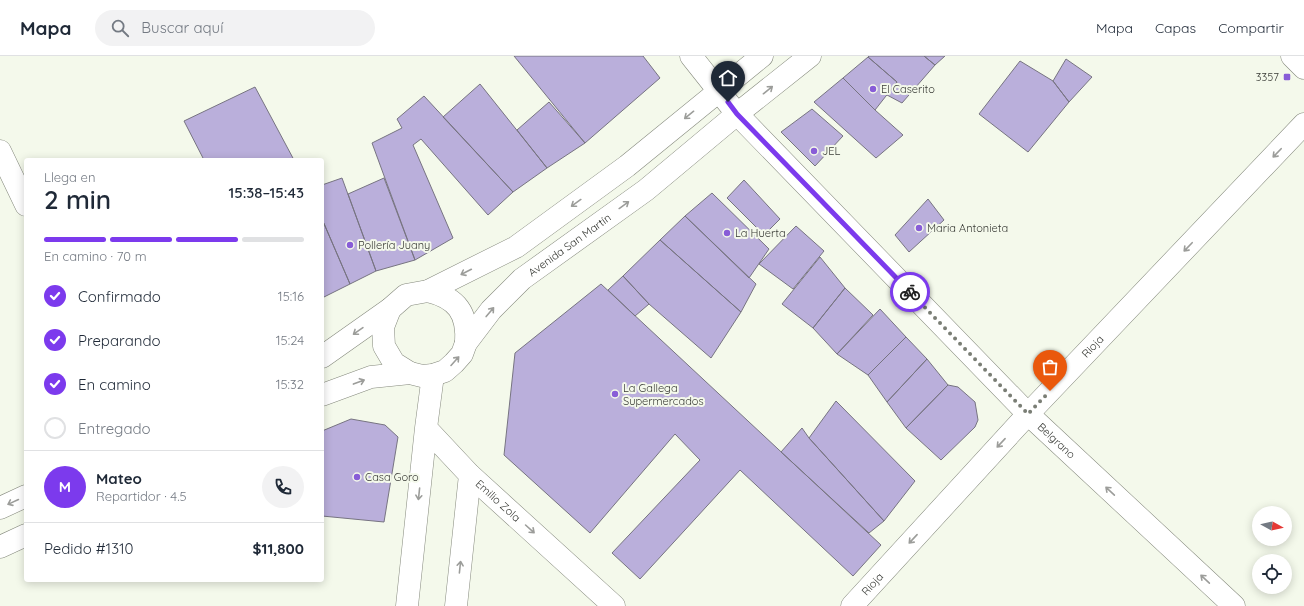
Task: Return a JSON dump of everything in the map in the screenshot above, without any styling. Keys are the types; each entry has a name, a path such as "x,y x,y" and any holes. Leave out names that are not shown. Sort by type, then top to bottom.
{"street":[{"name":"Belgrano","path":"691,56 737,114 1028,414 1234,606"},
{"path":"324,356 390,309 406,294 428,291 516,247 627,166 762,56"},
{"name":"Avenida San Martín","path":"324,394 371,377 410,373 422,376 433,375 445,371 454,364 462,354 466,343 491,310 522,279 646,190 737,114 810,56"},
{"path":"1292,56 1304,68"},
{"name":"Rioja","path":"852,606 1028,414 1304,124"},
{"path":"0,151 24,201"},
{"path":"428,291 440,294 450,299 459,308 464,318 467,330 466,343"},
{"path":"390,309 383,327 384,346 394,363 410,373"},
{"path":"408,606 426,428 433,375"},
{"name":"Emilio Zola","path":"426,428 470,475 614,606"},
{"path":"456,606 470,475"},
{"path":"0,508 24,497"},
{"path":"0,547 24,536"}],"building":[{"path":"514,56 643,56 660,78 585,143"},
{"path":"924,56 935,65 902,103 887,95 897,82 868,57"},
{"path":"924,56 945,56 935,65"},
{"name":"El Caserito","path":"868,57 897,82 875,110 843,78"},
{"path":"1066,59 1092,77 1069,102 1053,81"},
{"path":"1020,61 1053,81 1069,102 1028,152 979,114"},
{"path":"843,78 903,135 876,158 814,102"},
{"path":"480,84 547,168 513,192 443,117"},
{"path":"255,87 293,158 203,158 184,121"},
{"path":"424,96 513,192 488,215 421,139 413,145 453,238 415,260 372,143 402,128 397,119"},
{"path":"549,102 585,143 547,168 517,130"},
{"name":"JEL","path":"812,109 843,136 815,166 781,132"},
{"name":"Pollería Juany","path":"342,178 376,271 350,284 324,224 324,184"},
{"path":"384,178 415,260 376,271 348,194"},
{"path":"744,180 780,219 764,235 727,198"},
{"name":"La Huerta","path":"712,193 769,249 749,278 685,216"},
{"name":"Maria Antonieta","path":"928,199 944,220 909,252 895,235"},
{"path":"685,216 756,284 741,312 660,240"},
{"path":"324,224 350,284 324,297"},
{"path":"796,226 824,251 793,289 759,264"},
{"path":"660,240 741,312 711,358 649,304 623,276"},
{"path":"820,257 845,288 813,328 782,304"},
{"path":"623,276 649,304 635,316 608,290"},
{"name":"La Gallega Supermercados","path":"601,284 881,545 853,576 740,470 640,579 612,553 700,460 675,434 590,533 504,455 515,353"},
{"path":"845,288 873,315 837,354 813,328"},
{"path":"880,309 906,337 868,375 837,354"},
{"path":"906,337 927,359 887,402 868,375"},
{"path":"927,359 948,385 906,428 887,402"},
{"path":"948,385 958,387 975,402 978,420 975,427 941,460 906,428"},
{"path":"836,401 915,481 884,521 809,438"},
{"name":"Casa Goro","path":"351,419 385,425 398,437 384,522 324,516 324,430"},
{"path":"802,428 809,438 884,521 869,533 781,452"}],"way so far":[{"path":"910,292 1028,414 1050,391"}],"place":[{"name":"3357","path":"1287,77"},
{"name":"El Caserito","path":"873,89"},
{"name":"JEL","path":"814,151"},
{"name":"Maria Antonieta","path":"919,228"},
{"name":"La Huerta","path":"727,233"},
{"name":"Pollería Juany","path":"350,245"},
{"name":"La Gallega Supermercados","path":"615,394"},
{"name":"Casa Goro","path":"357,477"}],"route":[{"path":"728,102 737,114 910,292"}]}
